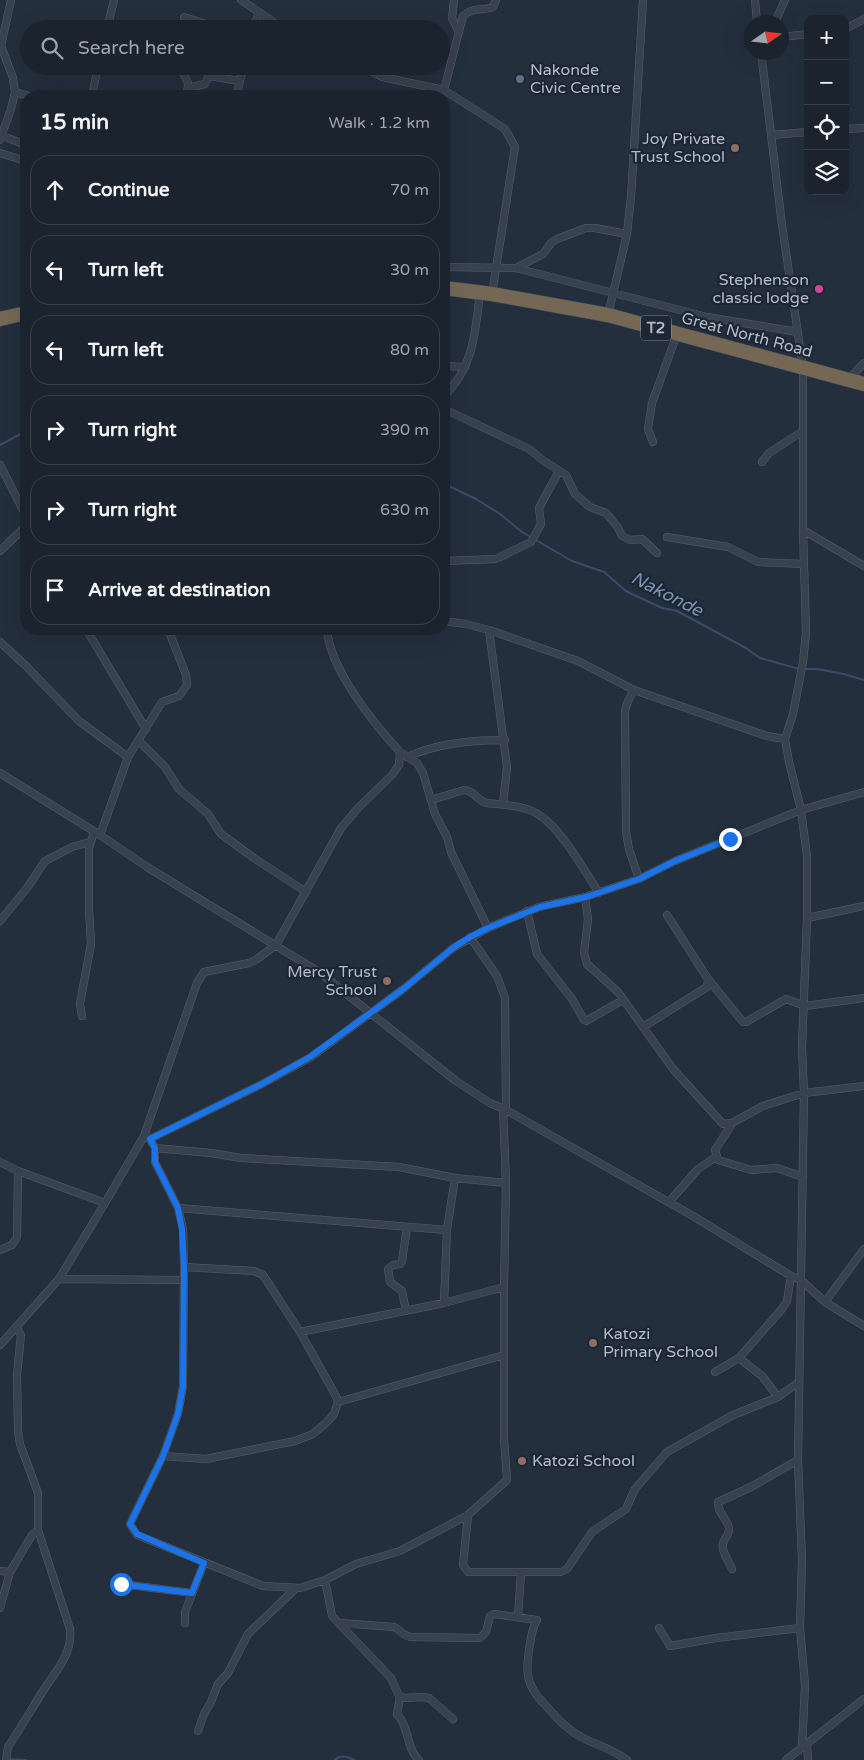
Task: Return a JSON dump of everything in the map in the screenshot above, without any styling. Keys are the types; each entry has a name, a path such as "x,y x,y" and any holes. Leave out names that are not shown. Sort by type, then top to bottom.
{"highway":[{"name":"Great North Road","path":"450,289 608,315 864,384"},
{"path":"0,319 20,315"}],"street":[{"path":"11,0 0,46 14,82 15,92 1,137 20,143"},
{"path":"109,20 114,0"},
{"path":"242,0 271,20"},
{"path":"454,0 452,18 459,32"},
{"path":"450,67 463,16 478,8 490,8 495,4 496,0"},
{"path":"608,315 627,234 643,0"},
{"path":"755,0 756,15"},
{"path":"778,15 785,0"},
{"path":"256,20 259,12"},
{"path":"184,17 192,20"},
{"path":"849,27 864,20"},
{"path":"789,36 804,34"},
{"path":"762,60 802,368 806,632 803,662 786,739 789,762 801,810 807,856 805,1006 802,1048 804,1093 798,1460 802,1560 800,1628 804,1685 805,1746 808,1760"},
{"path":"93,90 96,75"},
{"path":"184,75 188,88 205,84 209,76 240,81"},
{"path":"238,90 242,75"},
{"path":"378,75 444,90 448,75"},
{"path":"15,92 20,93"},
{"path":"450,94 505,128 515,147 497,267 486,294 470,357 450,390"},
{"path":"849,129 864,128"},
{"path":"771,135 804,132"},
{"path":"0,153 20,158"},
{"path":"516,268 543,254 551,243 557,239 586,228 627,234"},
{"path":"450,267 516,268 708,317 798,332"},
{"path":"653,442 648,429 652,403 677,334"},
{"path":"848,380 864,363"},
{"path":"450,366 465,367"},
{"path":"450,412 529,449 568,478 575,494 590,508 606,513 617,526 622,536 630,540 642,539 657,553"},
{"path":"762,462 769,453 803,431"},
{"path":"0,465 20,504"},
{"path":"450,561 496,559 531,542 541,524 539,508 559,471"},
{"path":"804,530 864,566"},
{"path":"0,551 20,532"},
{"path":"667,537 728,547 758,562 804,564"},
{"path":"450,622 489,630 578,661 634,690 767,736 786,739"},
{"path":"489,630 505,740 507,767 502,804"},
{"path":"90,635 146,729"},
{"path":"0,921 3,912 27,888 45,861 72,847 90,842 97,833 128,757 162,702 179,696 187,685 186,675 170,635"},
{"path":"327,635 334,656 366,711 400,752 417,763 423,773 435,814 447,837 451,852 488,928"},
{"path":"0,642 21,660 79,721 128,757"},
{"path":"634,690 625,711 626,832 629,849 639,879"},
{"path":"407,756 424,749 466,742 505,740"},
{"path":"139,741 165,767 178,789 208,814 221,834 306,892"},
{"path":"0,1345 58,1279 147,1138 194,992 202,975 214,969 249,963 276,945 341,828 359,807 392,775 399,765 400,752"},
{"path":"0,773 97,833 147,867 319,972 456,1081 490,1103 504,1109 669,1202 791,1276 801,1280 825,1302 864,1326"},
{"path":"431,800 470,790 485,803 502,804 527,810 541,816 568,846 599,893"},
{"path":"147,1138 262,1084 310,1057 402,990 453,948 488,928 527,911 586,897 639,879 675,861 801,810 864,792"},
{"path":"82,1016 80,1004 91,944 89,909 90,842"},
{"path":"586,897 588,914 584,953 589,967 612,985 690,1090 723,1124 732,1123"},
{"path":"807,918 864,906"},
{"path":"527,911 537,954 572,999 585,1021 623,1000"},
{"path":"667,915 708,979 743,1022 786,999 805,1006 864,998"},
{"path":"147,1138 155,1148 155,1162 178,1208 182,1229 184,1267 183,1386 178,1414 163,1456 131,1519 132,1529 137,1534 263,1586 295,1589 325,1580 356,1564 400,1551 468,1515 505,1482 508,1477 504,1438 506,998 497,976 470,937"},
{"path":"643,1027 707,987 708,979"},
{"path":"803,1177 774,1167 758,1170 743,1168 718,1160 715,1150 732,1123 751,1111 804,1093 864,1086"},
{"path":"155,1148 211,1153 241,1158 399,1167 455,1178 506,1183"},
{"path":"669,1202 698,1169 716,1157"},
{"path":"0,1162 18,1171 106,1204"},
{"path":"0,1250 12,1245 17,1237 18,1171"},
{"path":"444,1303 447,1230 455,1178"},
{"path":"178,1208 447,1230"},
{"path":"406,1311 402,1291 390,1282 388,1269 393,1265 400,1264 402,1261 407,1227"},
{"path":"825,1302 864,1250"},
{"path":"163,1456 206,1459 295,1441 313,1434 327,1422 334,1414 338,1402 300,1332 269,1282 258,1272 184,1267"},
{"path":"715,1372 739,1358 785,1304 791,1276"},
{"path":"58,1279 184,1280"},
{"path":"300,1332 444,1303 504,1287"},
{"path":"6,1760 8,1747 62,1663 70,1642 70,1629 38,1530 38,1493 20,1444 17,1375 21,1335 16,1328"},
{"path":"338,1402 504,1355"},
{"path":"739,1358 762,1376 778,1397"},
{"path":"468,1515 463,1566 466,1570 475,1573 558,1573 564,1571 592,1532 626,1509 635,1489 667,1452 733,1416 778,1397 799,1382"},
{"path":"732,1569 723,1550 723,1544 729,1532 729,1527 718,1508 718,1502 751,1487 798,1460"},
{"path":"0,1608 10,1572 32,1535 38,1530"},
{"path":"184,1623 185,1612 204,1563"},
{"path":"0,1571 10,1572"},
{"path":"518,1617 521,1573"},
{"path":"325,1580 332,1616 391,1678 400,1697 397,1714 405,1724 411,1748 419,1760"},
{"path":"121,1584 192,1593"},
{"path":"198,1730 218,1684 228,1673 248,1634 295,1589"},
{"path":"340,1624 394,1627 405,1636 411,1638 480,1638 486,1632 492,1614 496,1613 537,1620 534,1627 527,1669 530,1684 538,1697 572,1731 610,1748 627,1760"},
{"path":"659,1628 670,1646 716,1638 800,1628"},
{"path":"400,1697 429,1698 453,1719"},
{"path":"786,1760 864,1699"}],"waterway":[{"name":"Nakonde","path":"0,445 20,434"},
{"name":"Nakonde","path":"450,487 476,499 500,514 522,532 572,561 604,572 626,591 662,608 677,611 746,648 760,658 799,669 817,669 864,680"},
{"path":"335,1760 342,1757 354,1760"},
{"path":"8,1759 26,1760"}],"place":[{"name":"Nakonde Civic Centre","path":"520,79"},
{"name":"Joy Private Trust School","path":"735,148"},
{"name":"Stephenson classic lodge","path":"819,289"},
{"name":"Mercy Trust School","path":"387,981"},
{"name":"Katozi Primary School","path":"593,1343"},
{"name":"Katozi School","path":"522,1461"}],"route":[{"path":"121,1584 192,1593 204,1563 137,1534 130,1524 163,1456 178,1414 183,1386 184,1267 182,1229 178,1208 155,1162 155,1148 150,1139 262,1084 310,1057 402,990 453,948 470,937 527,911 586,897 639,879 675,861 730,839"}]}
